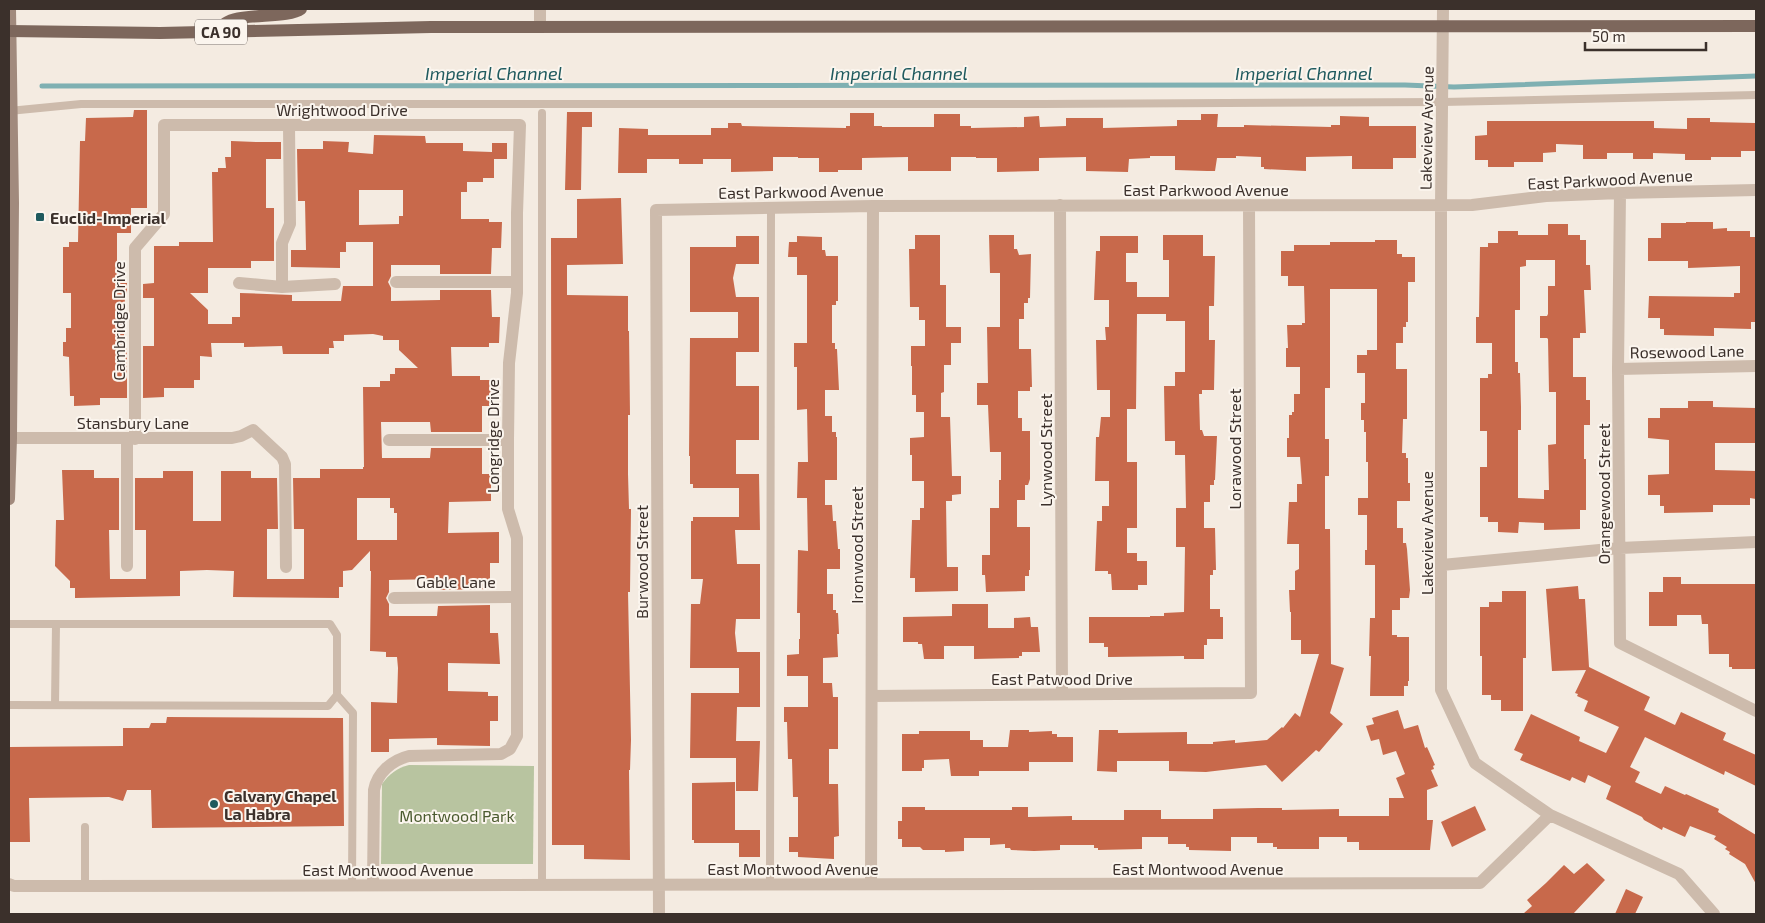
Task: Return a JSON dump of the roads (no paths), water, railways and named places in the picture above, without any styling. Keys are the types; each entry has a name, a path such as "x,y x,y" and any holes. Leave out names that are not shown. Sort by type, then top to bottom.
{"main road":[{"path":"9,499 11,438 10,9"},
{"path":"221,32 224,23 237,18 287,15 301,9"},
{"name":"CA 90","path":"10,31 160,33 540,27 1756,26"}],"street":[{"path":"540,9 540,27"},
{"name":"Lakeview Avenue","path":"1443,9 1441,690 1475,763 1550,815 1680,874 1714,914"},
{"path":"282,288 282,243 290,224 289,124"},
{"name":"Wrightwood Drive","path":"164,125 520,125"},
{"name":"Cambridge Drive","path":"127,566 135,248 164,214 164,125"},
{"name":"Longridge Drive","path":"373,886 375,785 386,768 402,757 409,756 497,755 504,753 512,745 517,732 517,538 508,509 508,363 515,321 517,282 520,125"},
{"name":"East Parkwood Avenue","path":"656,210 873,206 1472,205 1546,196 1756,190"},
{"name":"Orangewood Street","path":"1620,193 1618,369 1620,643 1756,711"},
{"name":"Lynwood Street","path":"1060,205 1062,694"},
{"name":"Lorawood Street","path":"1249,205 1251,693"},
{"name":"Ironwood Street","path":"871,884 873,206"},
{"name":"Burwood Street","path":"656,210 659,914"},
{"path":"396,282 517,282"},
{"path":"239,284 282,288 335,284"},
{"name":"Rosewood Lane","path":"1618,369 1756,366"},
{"name":"Stansbury Lane","path":"11,438 232,438 242,436 253,430 282,457 285,464 286,567"},
{"path":"389,440 508,440"},
{"path":"1442,566 1620,548 1756,542"},
{"name":"Gable Lane","path":"394,598 517,597"},
{"name":"East Patwood Drive","path":"872,696 1251,693"},
{"name":"East Montwood Avenue","path":"9,884 14,886 373,886 1480,883 1550,815"}],"lane":[{"path":"10,111 81,104 1442,102 1756,95"},
{"path":"542,113 542,885"},
{"path":"770,885 771,208"},
{"path":"9,624 330,624 337,635 337,695 328,706 9,705"},
{"path":"55,705 56,624"},
{"path":"337,695 353,713 352,886"},
{"path":"85,827 85,886"}],"waterway":[{"name":"Imperial Channel","path":"42,86 1405,85 1454,87 1756,76"}],"place":[{"name":"Euclid-Imperial","path":"40,217"},
{"name":"Calvary Chapel La Habra","path":"214,804"}],"park label":[{"name":"Montwood Park","path":"457,815"}]}
